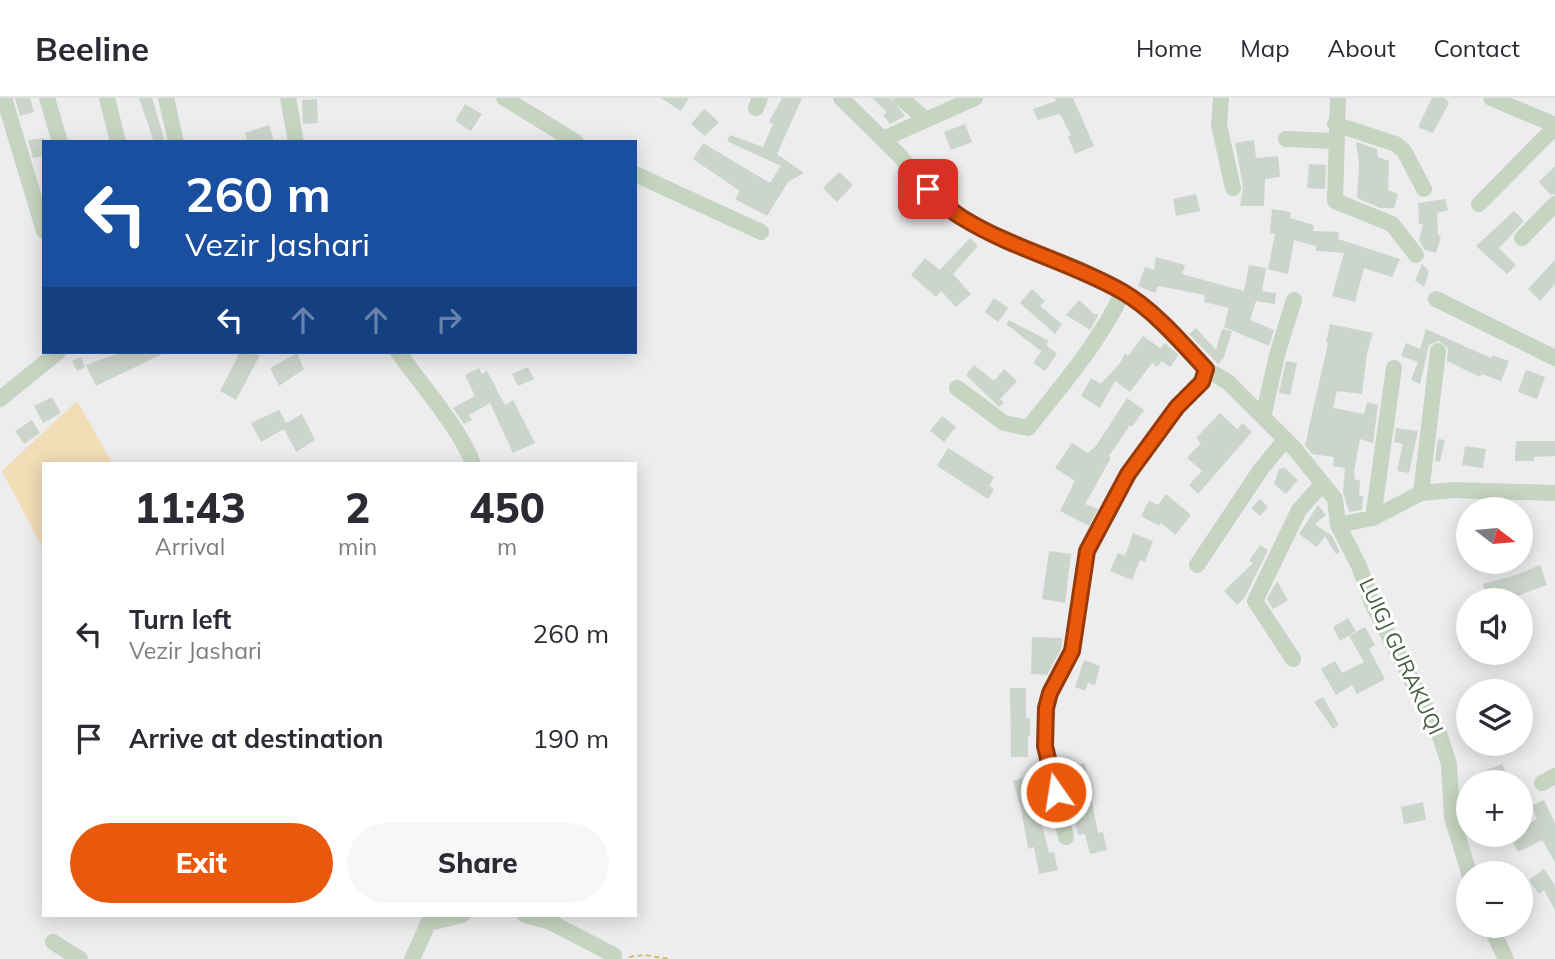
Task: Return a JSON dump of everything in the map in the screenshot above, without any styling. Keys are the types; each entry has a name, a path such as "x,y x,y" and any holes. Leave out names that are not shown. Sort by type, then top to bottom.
{"street":[{"path":"4,98 42,223"},
{"path":"47,98 59,140"},
{"path":"107,98 118,140"},
{"path":"166,98 176,140"},
{"path":"288,98 296,140"},
{"path":"504,98 573,140"},
{"name":"LUIGJ GURAKUQI","path":"842,98 928,189 959,216 1011,244 1080,270 1123,292 1170,329 1206,369 1228,382 1263,417 1335,499 1338,525 1360,566 1372,603 1439,733 1449,764 1452,817 1465,861"},
{"path":"901,98 925,119"},
{"path":"883,139 975,98"},
{"path":"1221,98 1219,125 1233,188"},
{"path":"1338,98 1334,141 1335,201 1392,225 1416,255"},
{"path":"1479,204 1553,122 1492,98"},
{"path":"1335,124 1373,134 1396,144 1404,151 1424,189"},
{"path":"1286,139 1334,141"},
{"path":"637,175 761,232"},
{"path":"1522,238 1555,204"},
{"path":"957,388 1004,423 1028,428 1083,360 1107,324 1123,292"},
{"path":"1436,299 1555,358"},
{"path":"1263,417 1276,355 1294,300"},
{"path":"1421,493 1438,351"},
{"path":"0,399 56,354"},
{"path":"399,354 451,428 466,443 472,462"},
{"path":"1373,518 1394,368"},
{"path":"1066,837 1045,746 1045,723 1050,693 1072,651 1087,551 1128,474 1171,415 1202,382 1206,369"},
{"path":"1198,565 1261,469 1285,440"},
{"path":"1293,659 1255,600 1299,510 1322,484"},
{"path":"1338,525 1373,518 1421,493 1452,490 1555,493"},
{"path":"530,917 581,936 614,955"},
{"path":"416,958 430,919"},
{"path":"1496,938 1506,959"},
{"path":"54,942 80,959"}],"path":[{"path":"614,955 669,959"}],"shaded area":[{"path":"77,401 112,462 42,462 42,547 2,471"}],"building":[{"path":"15,98 30,98 34,112 20,116"},
{"path":"139,98 152,98 164,140 153,140"},
{"path":"661,98 689,98 681,111"},
{"path":"782,98 802,98 777,154 804,173 788,182 767,216 735,199 740,191 693,159 703,143 770,183 781,166 727,141 730,135 763,147 773,124 769,122"},
{"path":"872,98 891,98 905,116 890,124 883,115 887,112"},
{"path":"1055,98 1073,98 1094,146 1075,154 1068,136 1071,135 1060,114 1038,120 1033,109 1056,101"},
{"path":"1432,98 1445,98 1449,103 1433,133 1418,127"},
{"path":"317,99 318,123 303,124 302,100"},
{"path":"465,104 482,114 471,131 455,121"},
{"path":"704,109 719,122 705,136 691,124"},
{"path":"965,124 972,142 951,150 944,132"},
{"path":"269,125 273,140 247,140 245,133"},
{"path":"44,138 42,156 33,158 28,140"},
{"path":"1254,140 1256,158 1278,156 1280,177 1265,179 1264,206 1240,206 1243,186 1235,143"},
{"path":"1356,142 1377,149 1378,157 1389,161 1388,190 1398,194 1394,208 1380,208 1357,198 1359,165"},
{"path":"1309,164 1326,165 1325,189 1307,188"},
{"path":"1555,166 1555,194 1551,195 1539,182"},
{"path":"839,172 853,185 837,202 823,188"},
{"path":"1196,194 1200,211 1176,216 1173,199"},
{"path":"1445,199 1448,210 1437,213 1438,235 1441,236 1436,253 1425,250 1419,241 1423,224 1419,224 1418,203"},
{"path":"1272,209 1291,212 1290,218 1314,225 1313,231 1339,232 1338,239 1400,259 1392,277 1364,268 1355,302 1332,296 1344,253 1316,251 1316,246 1294,240 1288,274 1268,269 1275,234 1270,233"},
{"path":"1514,211 1524,221 1499,248 1516,265 1507,274 1476,246"},
{"path":"970,238 978,246 953,274 971,294 956,307 941,291 936,297 911,275 925,258 940,270"},
{"path":"1156,257 1185,265 1182,274 1244,291 1249,265 1266,268 1262,291 1276,293 1275,304 1256,301 1250,320 1274,330 1269,346 1224,327 1229,308 1204,302 1205,295 1158,286 1155,293 1138,286 1145,267 1154,270"},
{"path":"1555,260 1555,284 1540,301 1528,289"},
{"path":"1422,264 1429,271 1424,287 1415,281"},
{"path":"1032,289 1045,301 1040,306 1062,324 1055,334 1020,303"},
{"path":"994,298 1008,308 998,322 985,312"},
{"path":"1079,300 1094,314 1099,314 1090,330 1066,315"},
{"path":"1009,320 1049,341 1046,345 1057,354 1045,371 1033,363 1045,346 1041,351 1006,324"},
{"path":"1330,324 1373,333 1367,353 1362,394 1337,391 1333,408 1364,414 1367,402 1378,405 1373,443 1360,439 1354,472 1355,480 1360,480 1362,510 1349,512 1343,492 1345,468 1333,466 1334,457 1312,454 1305,445"},
{"path":"1196,328 1216,350 1222,329 1232,331 1224,357 1218,364 1189,334"},
{"path":"1426,329 1491,358 1492,355 1509,361 1501,381 1482,374 1480,377 1447,361 1448,348 1439,341 1429,345 1420,384 1411,380 1418,362 1401,356 1406,343 1420,349"},
{"path":"1143,336 1160,348 1165,343 1179,355 1170,367 1162,361 1157,367 1152,363 1130,392 1115,381 1100,408 1081,396 1091,378 1101,384 1121,362 1125,353 1128,356"},
{"path":"116,354 162,354 96,386 86,365"},
{"path":"239,354 260,355 236,400 220,391"},
{"path":"297,354 304,369 279,386 270,368"},
{"path":"81,357 85,367 77,371 72,361"},
{"path":"1286,361 1297,363 1290,395 1279,393"},
{"path":"974,365 994,381 1004,369 1017,381 1000,399 1004,402 999,407 966,375"},
{"path":"528,367 534,379 518,386 512,374"},
{"path":"479,368 482,374 487,371 505,405 513,400 535,443 513,453 490,403 469,415 472,420 464,424 453,408 475,396 465,375"},
{"path":"1526,370 1545,377 1537,399 1518,392"},
{"path":"52,397 61,413 43,423 34,406"},
{"path":"1127,398 1144,410 1109,456 1111,458 1085,504 1098,509 1089,526 1060,511 1075,481 1055,468 1072,443 1088,453 1096,446"},
{"path":"279,410 286,423 302,414 315,440 296,452 284,429 261,442 251,423"},
{"path":"1220,413 1237,429 1243,423 1252,432 1198,494 1189,485 1202,471 1187,458 1201,443 1196,438"},
{"path":"942,416 956,427 944,442 930,431"},
{"path":"32,420 40,433 24,444 15,431"},
{"path":"1396,428 1418,431 1409,473 1397,471 1403,444 1394,442"},
{"path":"1438,439 1445,440 1440,462 1435,461"},
{"path":"1516,441 1555,441 1555,456 1534,457 1534,461 1515,461"},
{"path":"1465,446 1486,449 1483,468 1462,465"},
{"path":"948,448 994,477 989,486 994,489 988,499 937,466"},
{"path":"1285,468 1298,480 1286,494 1274,484 1279,469"},
{"path":"1166,494 1191,515 1175,535 1161,523 1159,526 1141,516 1149,501 1158,505"},
{"path":"1260,499 1268,507 1260,516 1251,508"},
{"path":"1318,505 1326,515 1315,524 1332,536 1340,552 1336,554 1325,536 1317,547 1299,534"},
{"path":"1133,533 1153,541 1145,562 1140,560 1132,580 1110,571 1118,553 1125,556"},
{"path":"1260,545 1268,550 1245,597 1237,605 1224,591 1253,563 1249,561"},
{"path":"1049,551 1071,554 1065,603 1042,599"},
{"path":"1540,565 1547,585 1533,590 1484,588 1483,584 1518,574 1533,574 1533,568"},
{"path":"1277,581 1288,600 1273,609 1267,599"},
{"path":"1348,618 1356,631 1340,641 1333,627"},
{"path":"1365,627 1375,645 1369,649 1385,679 1357,694 1352,685 1336,695 1321,669 1335,661 1342,673 1364,662 1349,636"},
{"path":"1032,637 1062,638 1061,649 1047,675 1031,674"},
{"path":"1084,660 1100,666 1095,685 1088,683 1085,691 1075,687"},
{"path":"1010,688 1026,688 1026,718 1030,718 1028,757 1011,757"},
{"path":"1323,697 1339,725 1333,729 1314,702"},
{"path":"1085,763 1098,833 1103,832 1107,850 1090,854 1085,834 1078,835 1075,819 1080,817 1076,794 1072,795 1066,768"},
{"path":"1502,764 1505,770 1487,770"},
{"path":"1030,776 1049,853 1054,852 1058,870 1039,874 1034,847 1028,849 1013,781"},
{"path":"1544,800 1555,823 1555,862 1542,840 1533,844 1533,821 1537,819 1533,805"},
{"path":"1423,802 1426,820 1404,824 1401,807"},
{"path":"1515,847 1528,847 1518,852"},
{"path":"1544,869 1555,885 1555,910 1544,890 1539,894 1533,886 1533,877"}],"route":[{"path":"928,189 959,216 1011,244 1080,270 1138,301 1148,313 1170,329 1206,369 1202,382 1177,407 1128,474 1087,551 1072,651 1065,669 1050,693 1046,708 1045,746 1056,792"}]}
